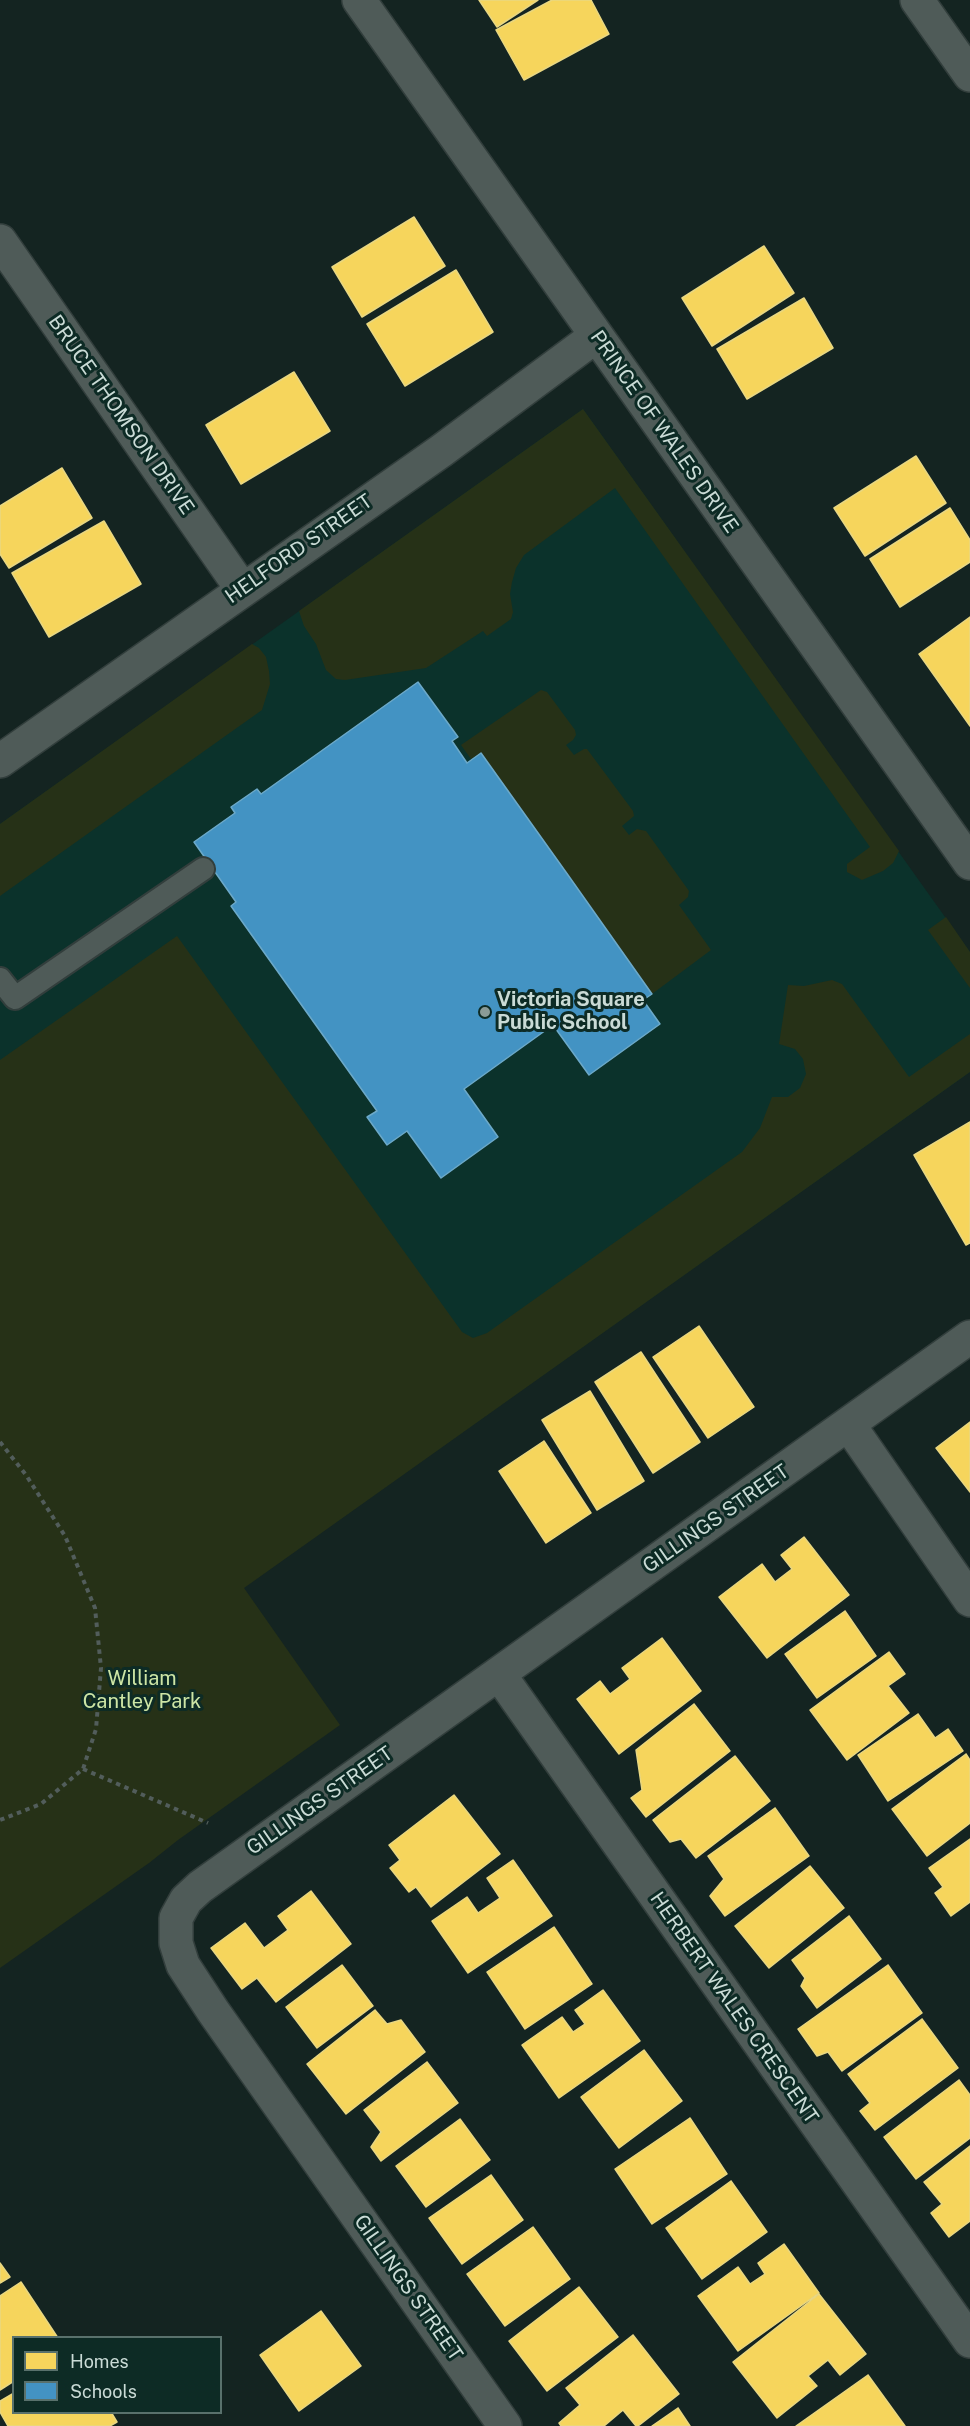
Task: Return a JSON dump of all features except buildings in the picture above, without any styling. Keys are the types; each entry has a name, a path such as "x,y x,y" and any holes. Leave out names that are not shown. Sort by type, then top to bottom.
{"street":[{"name":"PRINCE OF WALES DRIVE","path":"359,0 596,336 966,850"},
{"path":"917,0 970,75"},
{"name":"BRUCE THOMSON DRIVE","path":"0,241 242,589"},
{"name":"HELFORD STREET","path":"0,761 441,451 596,336"},
{"name":"GILLINGS STREET","path":"505,2426 183,1965 176,1943 176,1918 186,1900 200,1887 970,1337"},
{"path":"849,1425 970,1600"},
{"name":"HERBERT WALES CRESCENT","path":"499,1674 970,2342"}],"lane":[{"path":"0,979 15,998 203,869"}],"path":[{"path":"0,1442 26,1475 65,1536 95,1608 101,1668 96,1729 83,1769 41,1804 0,1820"},
{"path":"83,1769 208,1823"}],"shaded area":[{"name":"Victoria Square Public School","path":"583,409 970,952 970,1072 243,1588 0,1266 0,824"}],"green space":[{"path":"583,409 899,851 893,863 883,871 862,880 847,872 847,864 870,847 615,488 524,555 516,568 512,582 510,594 513,612 511,619 487,636 483,631 426,668 345,680 336,679 326,670 299,611"},
{"path":"252,644 259,648 266,657 269,671 270,684 262,710 0,896 0,824"},
{"path":"541,690 547,692 575,730 576,735 573,740 566,745 574,755 587,749 633,811 634,816 622,826 629,835 637,829 646,831 689,891 688,897 679,905 711,950 652,994 481,753 471,759 461,745"},
{"path":"946,917 970,952 970,988 928,930"},
{"name":"William Cantley Park","path":"177,936 462,1332 473,1338 487,1333 742,1152 760,1128 772,1097 788,1097 800,1088 806,1074 803,1059 795,1049 779,1044 788,985 804,986 832,980 842,984 909,1077 970,1034 970,1072 244,1588 340,1725 0,1968 0,1060"}],"place":[{"name":"Victoria Square Public School","path":"485,1012"}]}
